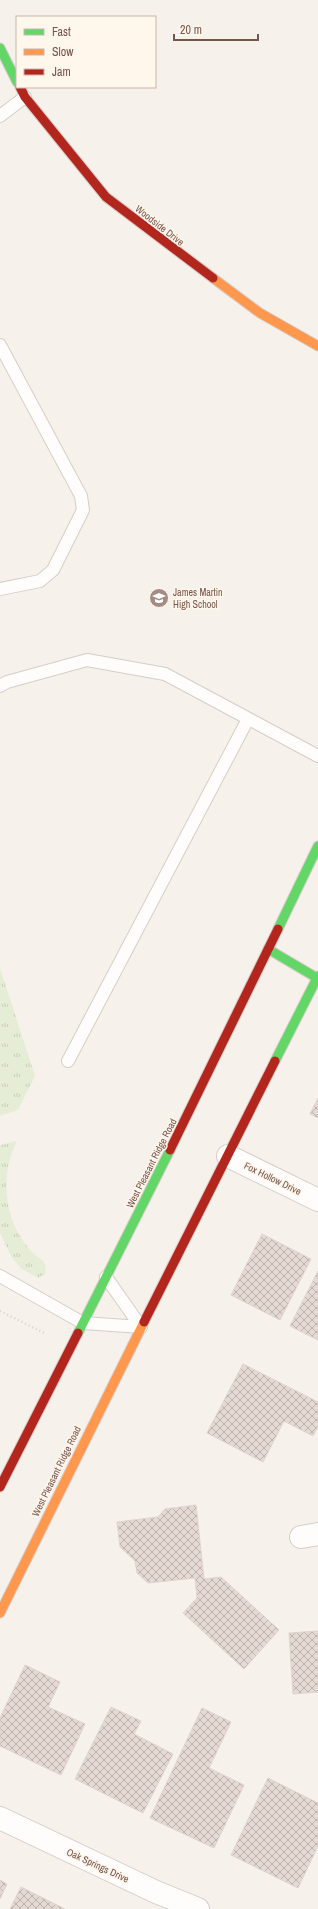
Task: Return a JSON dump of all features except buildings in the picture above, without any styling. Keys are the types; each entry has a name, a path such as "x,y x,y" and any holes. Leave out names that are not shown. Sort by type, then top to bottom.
{"main road":[{"path":"0,48 16,80"},
{"name":"Woodside Drive","path":"22,92 106,197 229,291 294,333 318,346"},
{"name":"West Pleasant Ridge Road","path":"0,1488 184,1123 318,846"},
{"path":"268,949 318,978"},
{"name":"West Pleasant Ridge Road","path":"0,1613 88,1432 318,978"}],"street":[{"name":"Fox Hollow Drive","path":"228,1156 318,1200"},
{"name":"Oak Springs Drive","path":"0,1818 156,1892 198,1909"}],"lane":[{"path":"0,116 22,92"},
{"path":"0,345 81,496 83,510 52,570 40,581 0,589"},
{"path":"0,686 6,682 88,660 165,674 318,756"},
{"path":"68,1061 248,719"},
{"path":"0,1276 83,1323 141,1328"},
{"path":"106,1277 141,1328"}],"path":[{"path":"0,1311 46,1334"}],"green space":[{"path":"0,968 35,1076 18,1110 0,1116"},
{"path":"17,1141 9,1164 6,1188 10,1213 14,1225 31,1251 42,1260 46,1266 45,1274 38,1278 22,1269 12,1258 0,1233 0,1145"}],"traffic: fast":[{"path":"0,48 16,80"},
{"path":"278,929 318,846"},
{"path":"268,949 317,978"},
{"path":"275,1061 318,976"},
{"path":"78,1333 170,1150"}],"traffic: slow":[{"path":"213,278 260,313 318,346"},
{"path":"0,1613 144,1322"}],"traffic: jam":[{"path":"20,88 25,97 106,197 213,278"},
{"path":"170,1150 278,929"},
{"path":"144,1322 275,1061"},
{"path":"0,1487 78,1333"}],"place":[{"name":"James Martin High School","path":"159,598"}]}
